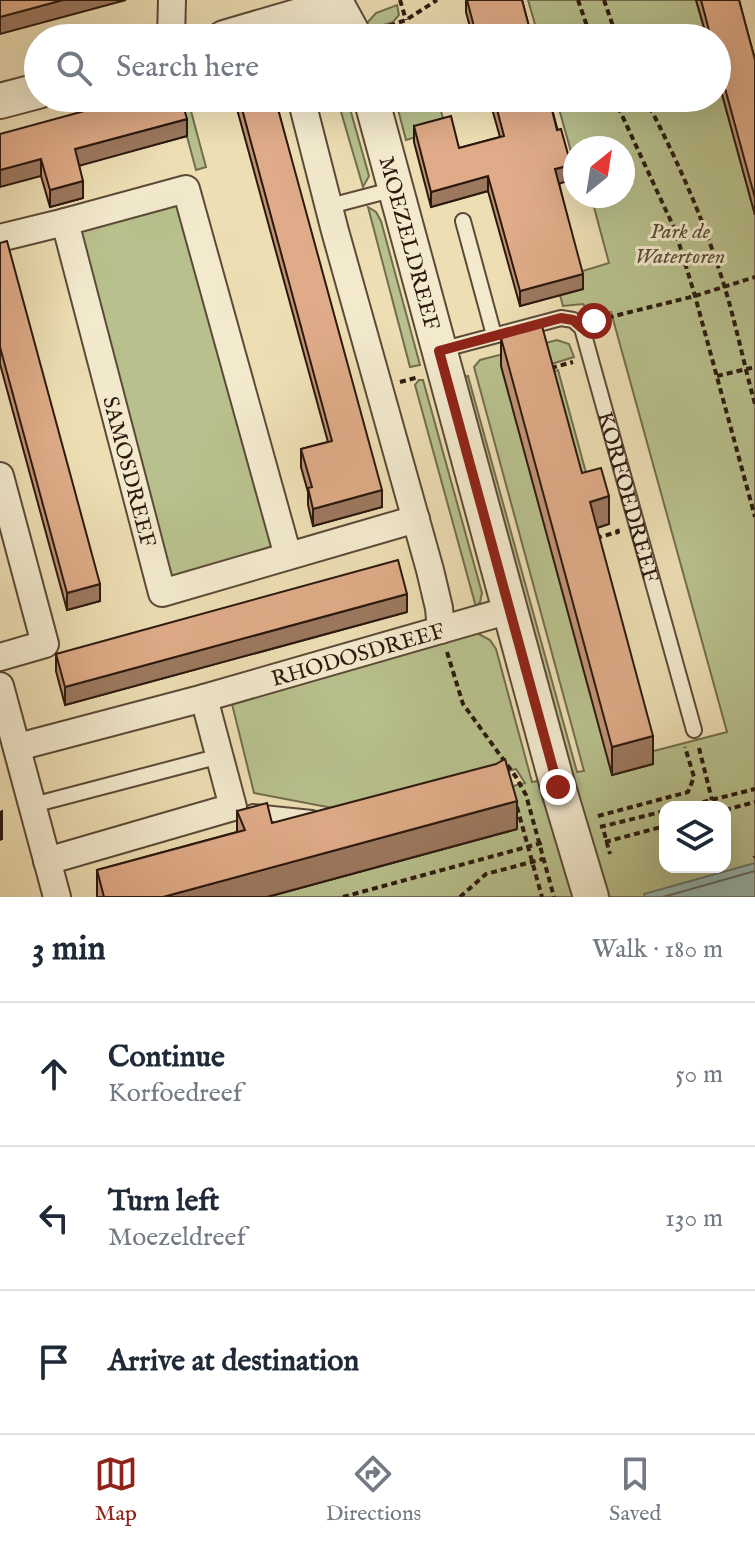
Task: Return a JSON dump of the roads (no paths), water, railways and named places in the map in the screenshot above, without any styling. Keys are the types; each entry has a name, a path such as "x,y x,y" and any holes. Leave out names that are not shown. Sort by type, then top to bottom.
{"street":[{"path":"171,24 172,0"},
{"path":"293,24 343,14"},
{"path":"0,101 24,95"},
{"path":"305,112 416,519 439,608 441,630"},
{"name":"MOEZELDREEF","path":"357,112 387,191 438,351 569,897"},
{"name":"MOEZELDREEF","path":"373,112 387,191"},
{"path":"0,238 186,189 288,556"},
{"name":"SAMOSDREEF","path":"65,222 162,593 416,519"},
{"path":"0,476 45,644 0,657"},
{"name":"MOEZELDREEF","path":"501,613 588,831 591,897"},
{"name":"RHODOSDREEF","path":"18,747 204,698 501,613"},
{"path":"0,686 57,897"},
{"path":"47,861 233,807 204,698"}],"lane":[{"path":"330,206 387,191"},
{"path":"438,351 494,335 463,221"},
{"name":"KORFOEDREEF","path":"494,335 561,318 573,320 582,328 694,730"},
{"path":"33,805 220,756"},
{"path":"233,807 328,820"}],"water":[{"path":"755,863 755,897 645,897 644,894 719,873 731,873 731,870"}],"park label":[{"name":"Park de Watertoren","path":"680,242"}]}
